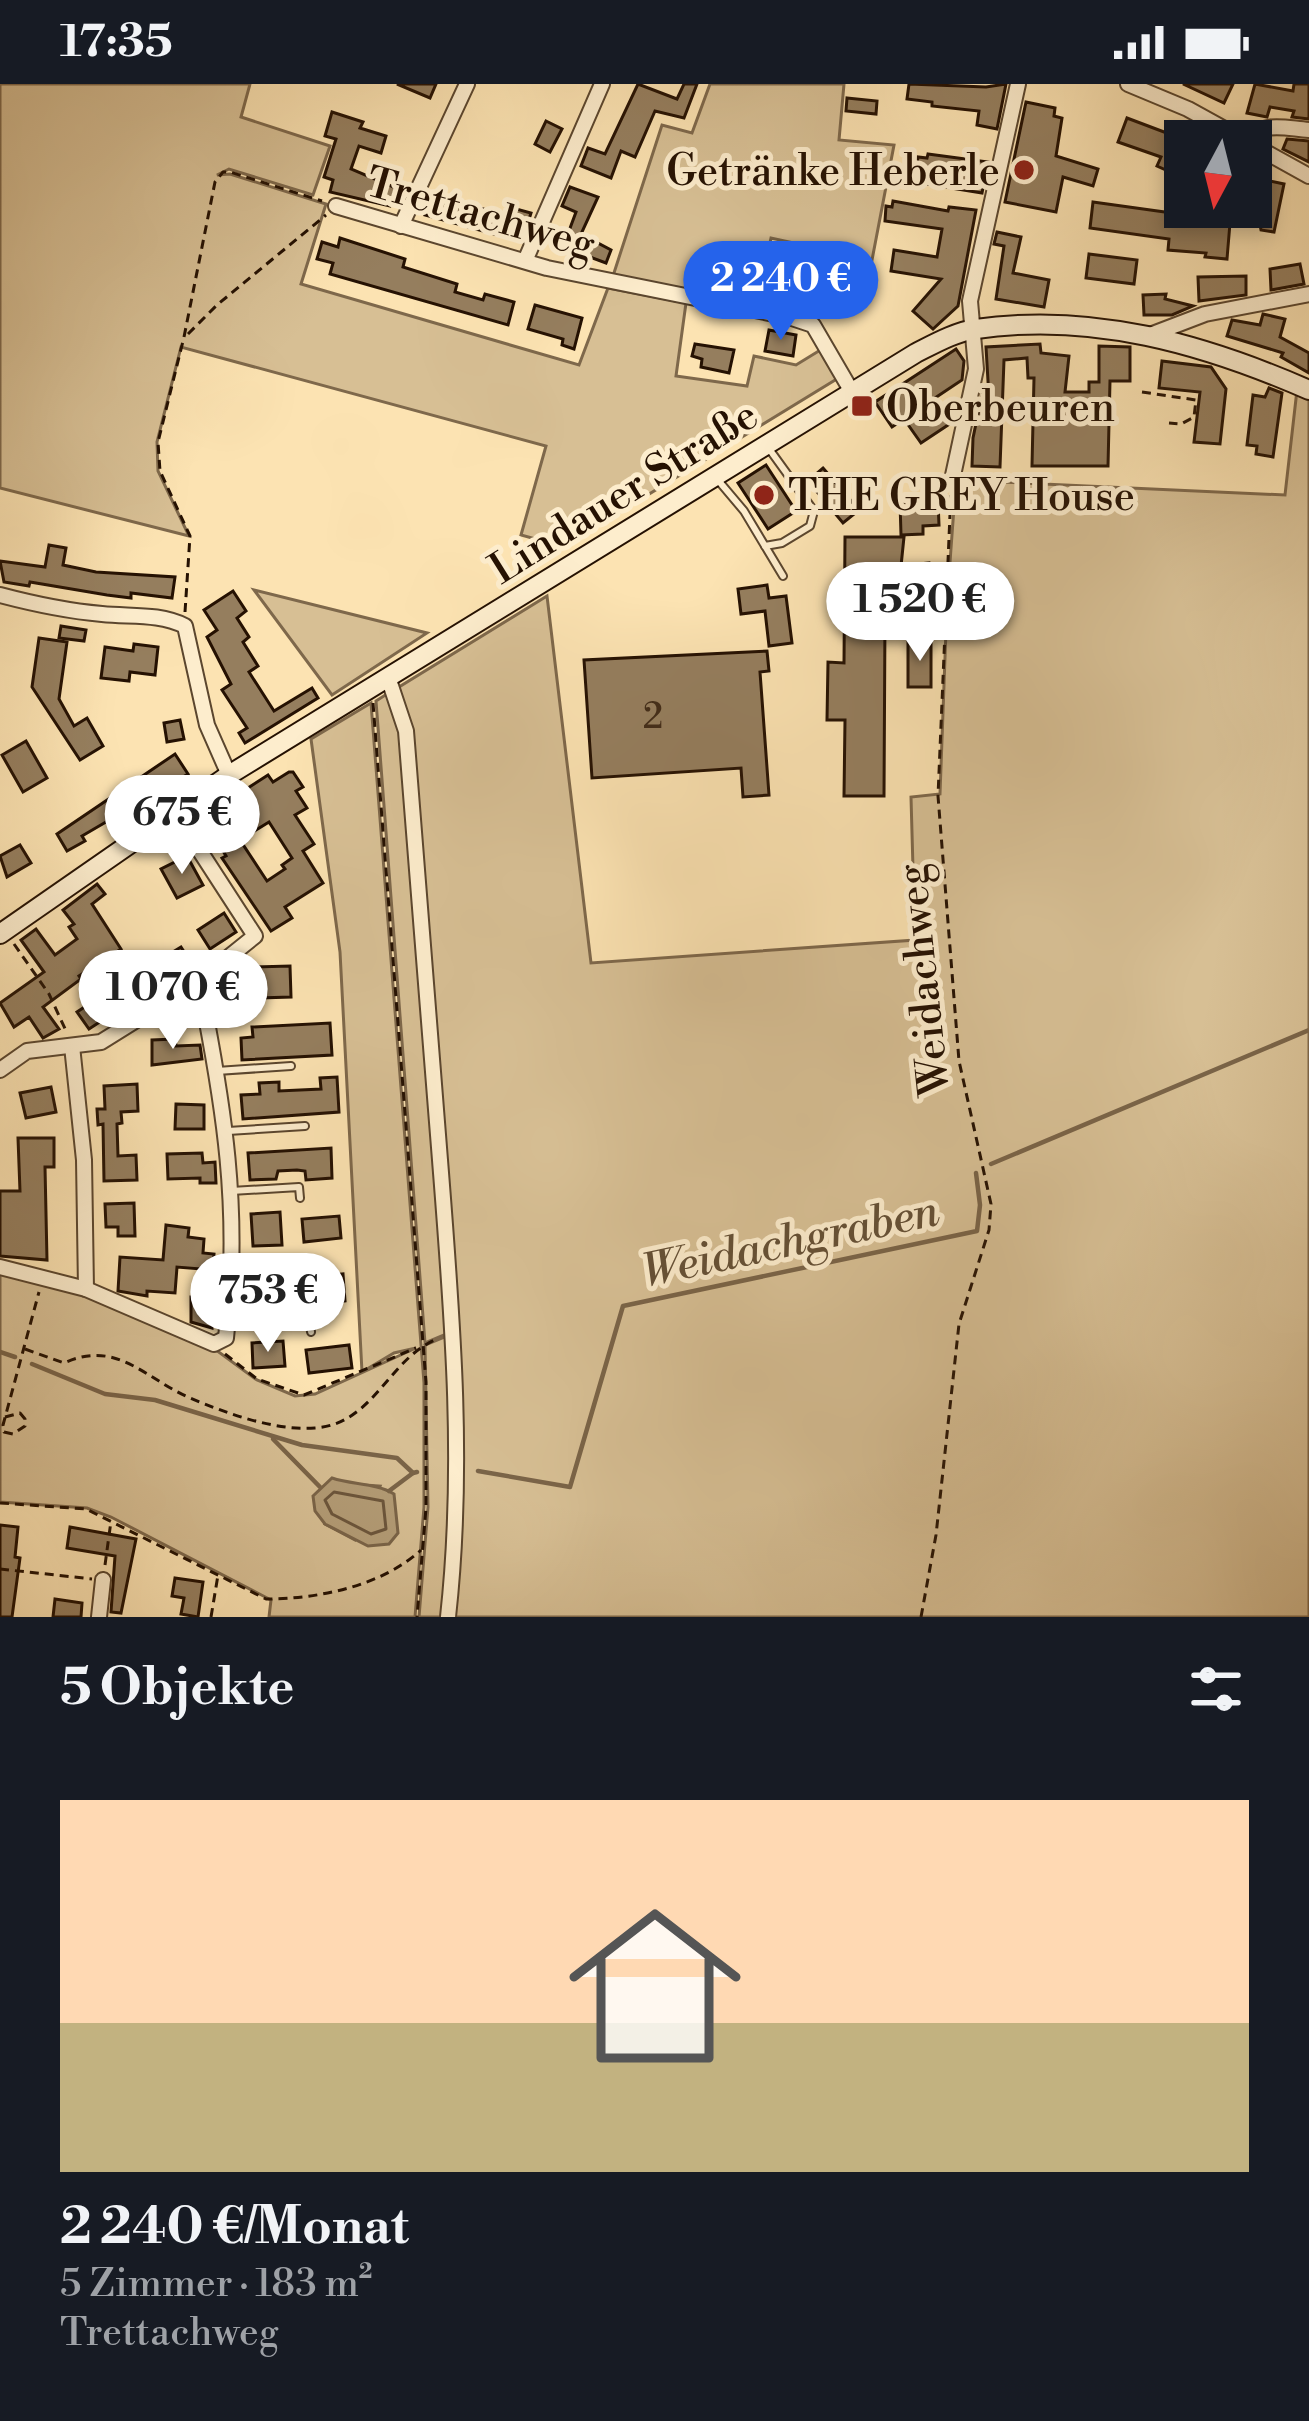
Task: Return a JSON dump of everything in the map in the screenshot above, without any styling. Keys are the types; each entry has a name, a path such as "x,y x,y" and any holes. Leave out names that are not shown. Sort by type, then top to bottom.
{"main road":[{"name":"Lindauer Straße","path":"2,932 230,775 916,353 973,329 1070,326 1150,334 1202,348 1309,390"}],"street":[{"path":"401,226 467,84"},
{"path":"525,261 602,84"},
{"path":"952,480 976,369 970,302 1018,84"},
{"path":"1128,84 1208,120"},
{"path":"1272,125 1309,130"},
{"path":"1272,155 1309,176"},
{"name":"Trettachweg","path":"336,206 619,285 789,317 813,326 852,392"},
{"path":"1150,334 1205,314 1309,294"},
{"path":"0,595 104,615 167,617 185,626 207,725 230,775"},
{"path":"388,677 406,731 454,1332 458,1455 448,1617"},
{"path":"0,1070 27,1051 101,1042 199,981 255,936 174,811"},
{"path":"0,1267 86,1289 222,1344 228,1323 228,1130 199,981"},
{"path":"72,1046 84,1160 86,1289"},
{"path":"98,1617 103,1580"}],"lane":[{"path":"765,547 810,526 814,511 766,445"},
{"path":"715,476 744,512 783,576"},
{"path":"217,1070 291,1066"},
{"path":"228,1130 305,1126"},
{"path":"231,1191 299,1187 300,1198"},
{"path":"228,1323 309,1316 311,1332"}],"path":[{"path":"185,626 190,536 160,471 158,442 214,182 224,172 336,206"},
{"path":"184,337 336,206"},
{"path":"1142,392 1196,400 1194,417 1181,424 1168,423"},
{"name":"Weidachweg","path":"921,1617 936,1535 959,1324 989,1230 991,1204 959,1061 938,796 952,480"},
{"path":"373,698 420,1346 424,1548 416,1617"},
{"path":"2,932 49,994 72,1046"},
{"path":"5,1417 20,1414 26,1419 21,1431 2,1435 5,1417 42,1278"},
{"path":"222,1344 218,1349 257,1378 304,1395 454,1332"},
{"path":"25,1349 64,1363 87,1353 114,1357 186,1396 224,1410 312,1429 338,1424 360,1412 420,1346"},
{"path":"0,1503 86,1509 266,1599 293,1599 371,1580 402,1568 424,1548"},
{"path":"0,1570 103,1580 112,1519"},
{"path":"211,1617 218,1574"}],"shaded area":[{"path":"0,84 250,84 241,117 330,146 313,195 229,169 217,175 230,174 326,204 301,284 579,365 608,288 686,303 676,376 747,386 754,356 796,365 822,349 840,377 553,553 543,541 521,535 546,446 181,347 157,442 158,471 189,536 0,488"},
{"path":"710,84 844,84 839,140 894,145 872,260 771,238 756,305 612,279 662,125 692,133"},
{"path":"1297,390 1309,395 1309,1617 453,1617 462,1452 456,1288 410,730 399,687 547,596 591,963 915,940 911,797 940,794 956,480 1285,495"},
{"path":"254,590 427,633 332,695"},
{"path":"390,692 401,731 449,1333 425,1343 376,701"},
{"path":"371,703 424,1383 424,1507 415,1617 269,1617 271,1600 111,1517 87,1508 0,1502 0,1270 86,1292 212,1347 257,1380 295,1396 315,1394 416,1348 394,1353 362,1372 340,952 311,739","holes":["351,1484 380,1486 355,1540 325,1524"]},
{"path":"449,1335 451,1455 444,1617 419,1617 428,1507 425,1345"}],"water":[{"path":"332,1478 394,1494 398,1533 389,1544 368,1546 325,1524 315,1511 313,1496"}],"building":[{"path":"397,84 436,84 430,98"},
{"path":"638,84 677,99 684,84 697,84 684,118 655,111 635,157 621,151 611,178 581,166 588,148 605,154"},
{"path":"909,84 1006,84 997,129 977,125 979,111 907,99"},
{"path":"1183,84 1233,84 1224,103"},
{"path":"1255,84 1293,91 1294,84 1309,84 1309,119 1270,107 1267,117 1247,113"},
{"path":"847,98 877,101 876,114 846,111"},
{"path":"1026,102 1055,108 1054,116 1062,118 1056,156 1098,169 1093,186 1063,177 1056,212 1005,202"},
{"path":"332,112 386,136 381,153 359,146 351,169 396,188 390,206 330,192 333,180 324,177 336,139 325,136"},
{"path":"1127,118 1164,132 1164,169 1157,166 1161,157 1118,142"},
{"path":"546,121 562,129 550,152 535,144"},
{"path":"1287,139 1309,141 1309,162 1283,149"},
{"path":"928,154 988,162 982,193 914,182 918,157"},
{"path":"1272,181 1284,184 1274,232 1261,230 1272,228"},
{"path":"570,187 598,197 581,234 611,250 606,263 563,247 576,212 562,206"},
{"path":"432,194 511,217 513,208 531,213 525,232 511,230 508,238 425,215"},
{"path":"893,201 948,211 949,207 976,210 958,306 933,329 913,311 941,279 891,271 894,250 937,257 942,229 885,221 886,206 892,207"},
{"path":"1093,202 1164,212 1164,228 1230,228 1227,259 1168,250 1169,239 1090,228"},
{"path":"997,232 1021,237 1013,273 1049,280 1044,307 996,299 1004,246 994,244"},
{"path":"340,238 405,259 403,267 457,284 455,292 514,302 508,325 330,274 333,263 317,259 322,242 338,247"},
{"path":"1089,254 1137,260 1134,284 1086,278"},
{"path":"1300,264 1304,284 1271,290 1270,269"},
{"path":"787,266 817,275 810,298 764,285 769,270 784,275"},
{"path":"1246,276 1246,295 1199,301 1198,277"},
{"path":"1166,294 1165,299 1193,306 1172,315 1144,315 1143,295"},
{"path":"535,305 582,318 574,349 562,345 563,339 528,329"},
{"path":"1263,314 1285,319 1280,337 1309,353 1309,373 1281,357 1283,353 1227,336 1232,320 1260,325"},
{"path":"769,330 796,335 793,356 765,351"},
{"path":"695,344 734,350 729,373 701,367 702,359 692,356"},
{"path":"1040,344 1041,353 1069,356 1065,392 1089,392 1089,382 1099,382 1099,346 1130,347 1130,381 1110,381 1108,466 1032,466 1034,378 1028,378 1027,358 1004,360 1000,467 972,466 983,390 989,398 986,347"},
{"path":"956,349 964,361 962,380 932,400 948,425 921,443 904,419 892,427 875,402"},
{"path":"1162,361 1211,367 1226,389 1220,444 1194,442 1200,392 1159,388"},
{"path":"1269,388 1282,393 1273,457 1256,454 1257,446 1247,445 1253,395 1265,397"},
{"path":"766,465 796,511 768,529 738,483"},
{"path":"823,468 859,510 843,523 808,481"},
{"path":"938,501 939,525 923,526 923,534 901,535 900,502"},
{"path":"845,537 904,537 901,566 929,563 932,586 904,590 907,613 885,617 884,796 844,796 845,720 827,720 828,662 844,663"},
{"path":"49,545 66,548 63,565 175,577 172,598 131,593 131,598 4,582 0,561 45,567"},
{"path":"767,585 769,598 786,596 792,643 769,646 765,611 741,614 738,589"},
{"path":"233,591 246,611 237,618 249,637 243,642 258,666 249,672 274,711 312,688 318,698 245,743 239,733 247,728 222,690 231,684 207,637 217,630 204,610"},
{"path":"61,626 86,630 84,641 59,638"},
{"path":"39,638 67,642 59,699 74,726 87,718 103,746 80,760 32,687"},
{"path":"908,640 931,640 931,687 908,687"},
{"path":"134,644 158,647 155,675 130,672 129,681 101,678 105,647 133,651"},
{"path":"767,651 769,671 760,672 769,795 743,797 741,768 592,778 584,660"},
{"path":"180,720 184,739 167,742 164,723"},
{"path":"26,741 47,778 23,792 2,755"},
{"path":"175,754 188,774 82,836 85,841 67,851 57,834"},
{"path":"293,772 303,787 296,791 307,808 295,815 314,844 303,851 323,883 285,907 292,918 271,931 222,858 226,856 203,817 268,775 273,782","holes":["269,822 292,858 267,881 240,840"]},
{"path":"20,845 31,863 7,877 0,856"},
{"path":"187,856 203,885 177,898 161,869"},
{"path":"97,884 105,894 92,904 121,949 43,1007 59,1029 43,1038 29,1017 14,1027 0,1003 44,972 21,940 36,929 55,955 77,939 69,927 74,924 63,910"},
{"path":"224,913 236,932 210,949 198,930"},
{"path":"181,947 190,961 135,999 125,981"},
{"path":"290,966 291,997 259,998 259,1009 236,1009 235,990 249,990 249,967"},
{"path":"103,995 115,1012 89,1029 77,1012"},
{"path":"330,1023 332,1055 242,1060 241,1038 253,1037 252,1027"},
{"path":"175,1039 176,1046 200,1045 202,1059 152,1065 152,1040"},
{"path":"337,1077 339,1112 243,1119 241,1095 260,1094 259,1083 279,1082 279,1091 321,1089 320,1078"},
{"path":"137,1084 138,1111 121,1112 122,1123 117,1124 118,1156 136,1155 137,1180 104,1181 103,1124 98,1125 97,1109 105,1109 104,1086"},
{"path":"51,1087 56,1112 26,1118 20,1093"},
{"path":"176,1104 204,1105 204,1129 175,1129"},
{"path":"18,1138 54,1138 54,1167 45,1167 47,1260 0,1256 0,1191 20,1191"},
{"path":"331,1148 332,1178 306,1180 305,1171 297,1170 278,1171 276,1179 250,1180 248,1153"},
{"path":"202,1153 203,1163 215,1162 216,1183 200,1183 200,1178 168,1179 167,1154"},
{"path":"134,1203 135,1236 118,1236 118,1227 106,1227 105,1204"},
{"path":"280,1212 282,1245 253,1246 251,1214"},
{"path":"339,1216 341,1238 304,1242 302,1219"},
{"path":"166,1225 189,1228 188,1237 204,1239 203,1253 214,1254 213,1270 177,1267 175,1293 147,1291 147,1296 118,1291 120,1257 163,1260"},
{"path":"343,1274 345,1301 259,1311 257,1284 311,1287 310,1277"},
{"path":"191,1297 212,1297 212,1328 191,1322"},
{"path":"283,1341 285,1366 253,1368 252,1343"},
{"path":"349,1345 352,1368 309,1373 306,1350"},
{"path":"0,1525 18,1527 15,1557 20,1558 12,1617 0,1617"},
{"path":"70,1527 136,1539 121,1613 111,1612 115,1556 67,1548"},
{"path":"175,1578 203,1582 198,1617 181,1614 184,1598 172,1596"},
{"path":"55,1599 82,1603 81,1617 53,1617"}],"waterway":[{"path":"991,1164 1309,1030"},
{"name":"Weidachgraben","path":"478,1471 570,1487 623,1306 977,1231 976,1173"},
{"name":"Weidachgraben","path":"0,1352 15,1357"},
{"name":"Weidachgraben","path":"32,1364 105,1394 155,1400 302,1445 397,1458 417,1472"},
{"path":"273,1439 320,1487"},
{"path":"389,1491 413,1473"}],"place":[{"name":"Getränke Heberle","path":"1024,170"},
{"name":"Oberbeuren","path":"862,406"},
{"name":"THE GREY House","path":"764,495"}]}
